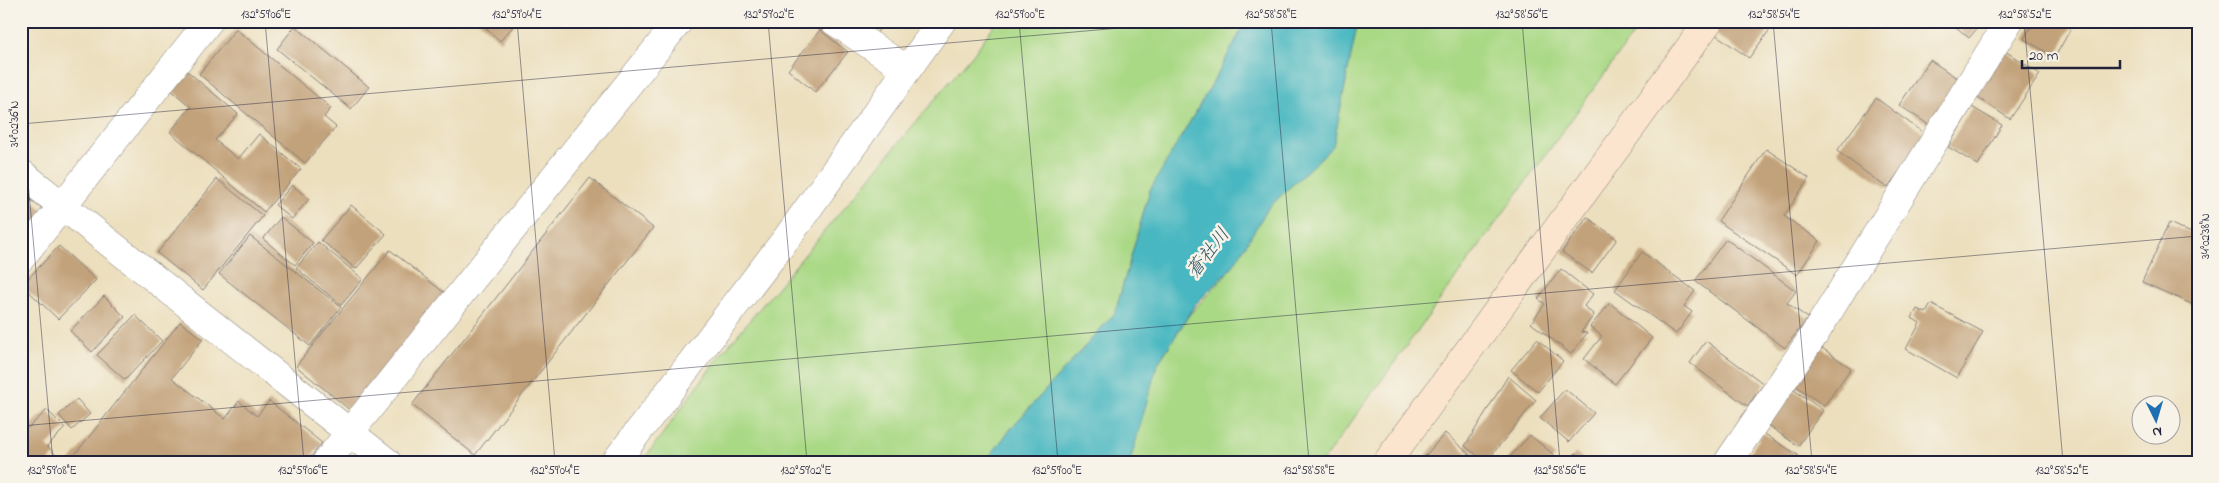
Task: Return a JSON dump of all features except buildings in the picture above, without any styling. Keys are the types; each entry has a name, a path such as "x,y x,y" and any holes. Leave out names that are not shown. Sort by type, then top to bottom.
{"street":[{"path":"21,258 64,206 208,21"},
{"path":"326,462 679,21"},
{"path":"834,21 906,69"},
{"path":"616,462 789,235 942,21"},
{"path":"1387,462 1709,21"},
{"path":"1728,462 1814,335 2009,21"},
{"path":"21,172 387,462"}],"green space":[{"path":"997,21 1246,21 1219,72 1150,190 1115,313 1014,425 985,462 642,462 718,358 978,48"},
{"path":"1358,21 1643,21 1322,462 1124,462 1157,365 1189,315 1224,277 1268,208 1333,146"}],"water":[{"name":"蒼社川","path":"1246,21 1358,21 1333,146 1268,208 1233,266 1195,305 1157,365 1130,462 985,462 1014,425 1115,313 1150,190 1219,72"}]}
